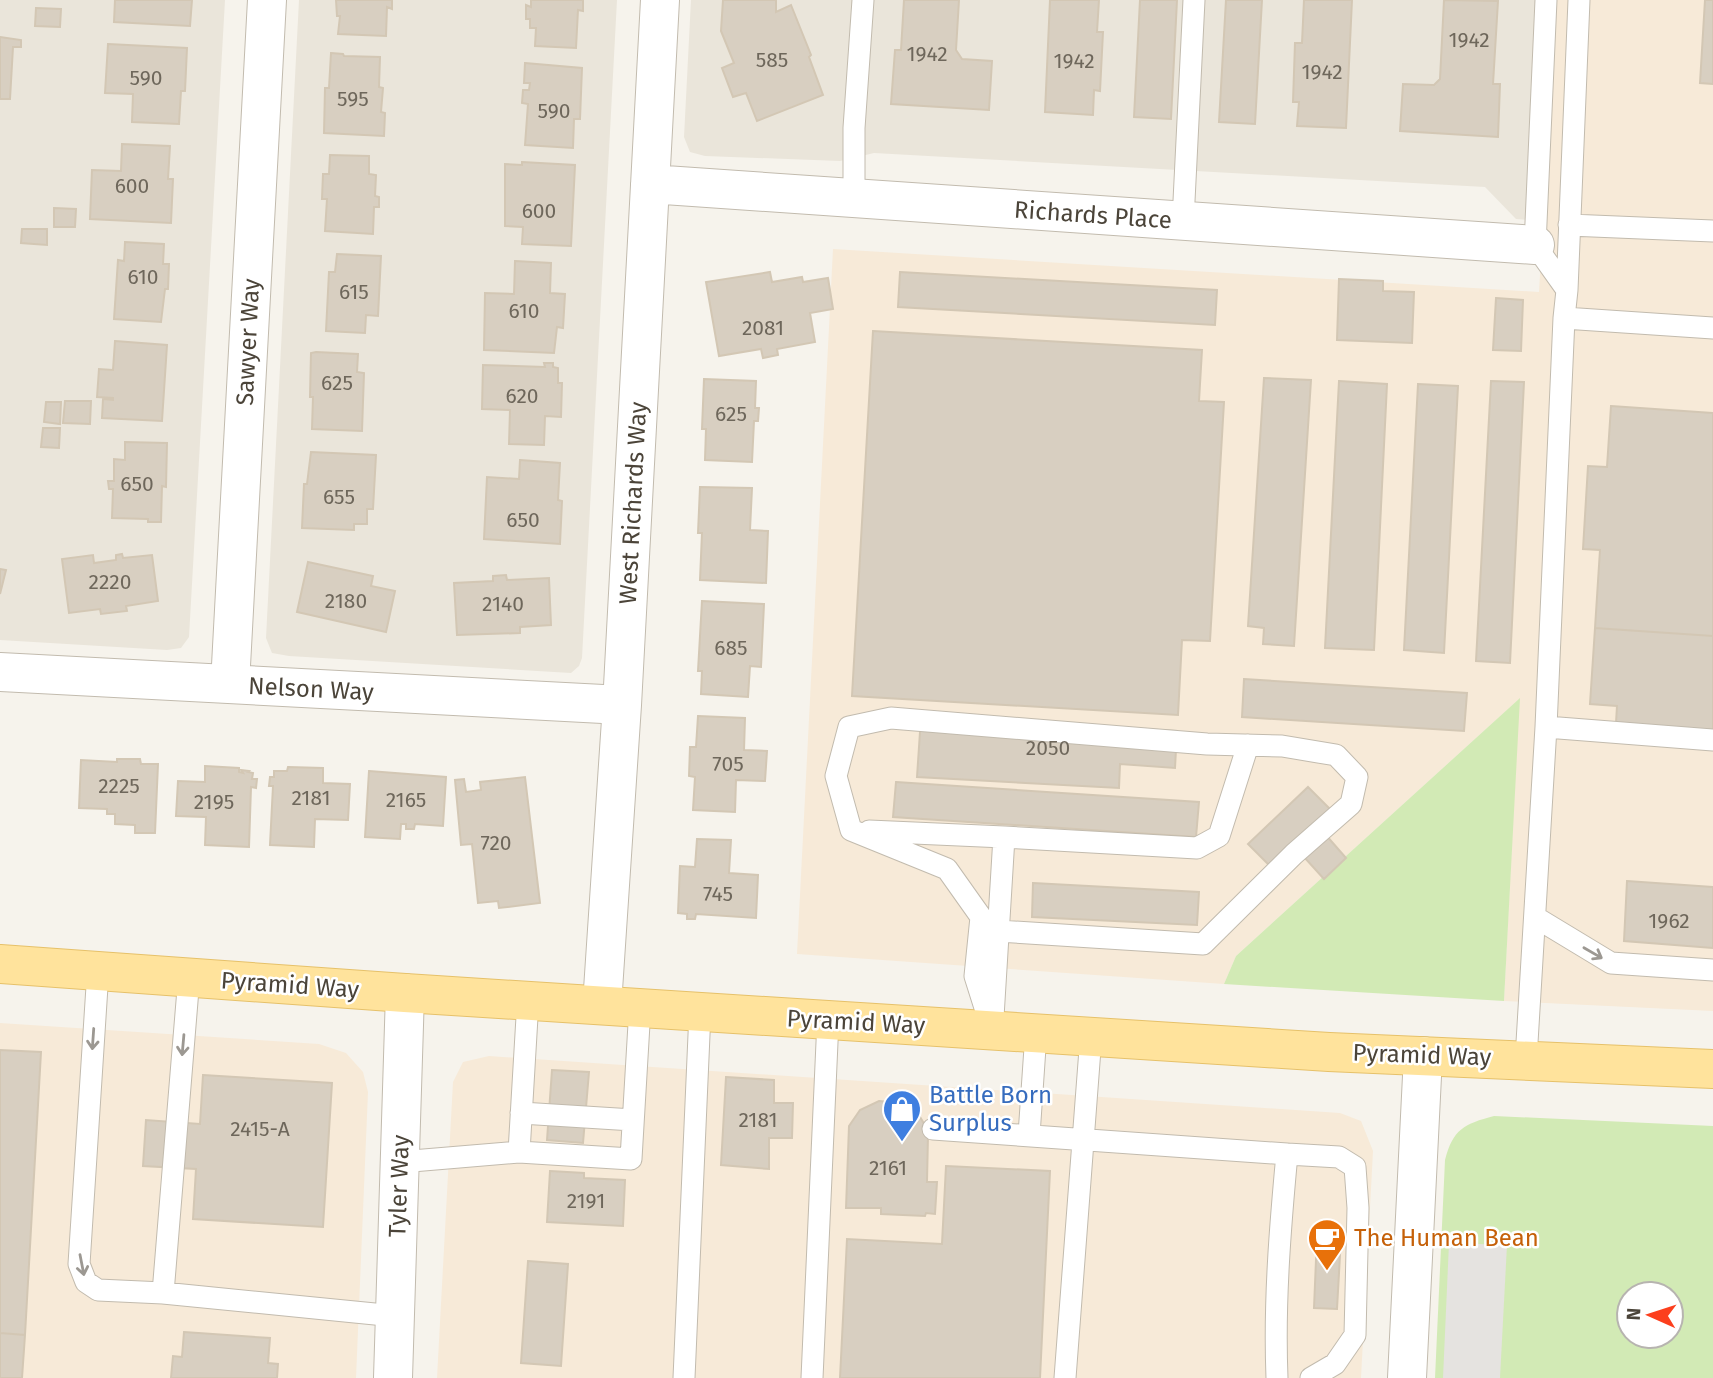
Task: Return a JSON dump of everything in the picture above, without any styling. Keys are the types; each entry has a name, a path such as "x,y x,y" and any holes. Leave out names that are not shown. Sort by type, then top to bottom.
{"main road":[{"name":"Pyramid Way","path":"0,964 1037,1033 1423,1056 1713,1069"}],"street":[{"name":"Sawyer Way","path":"230,684 267,0"},
{"name":"West Richards Way","path":"602,1005 622,705 660,0"},
{"name":"Richards Place","path":"650,184 1535,245"},
{"name":"Nelson Way","path":"0,672 622,705"},
{"name":"Tyler Way","path":"393,1378 405,993"},
{"path":"1407,1378 1423,1056"}],"lane":[{"path":"854,198 854,128 863,0"},
{"path":"1183,221 1194,0"},
{"path":"1546,0 1535,245 1567,289"},
{"path":"1526,1059 1546,727 1579,0"},
{"path":"1569,225 1713,231"},
{"path":"1564,318 1713,328"},
{"path":"852,830 836,776 849,727 891,718 1206,744 1282,746 1336,755 1357,777 1351,804 1294,854 1203,944 998,931"},
{"path":"1546,727 1713,740"},
{"path":"852,830 1197,848 1219,836 1248,745"},
{"path":"852,830 947,869 981,916 975,976 992,1030"},
{"path":"992,1030 1004,837"},
{"path":"1535,917 1611,963 1713,970"},
{"path":"98,971 79,1264 86,1282 98,1290 163,1293 395,1316"},
{"path":"163,1293 189,977"},
{"path":"519,1152 528,1000"},
{"path":"400,1161 519,1152 631,1159 640,1007"},
{"path":"684,1378 700,1012"},
{"path":"812,1378 828,1020"},
{"path":"1029,1135 1037,1033"},
{"path":"1065,1378 1091,1036"},
{"path":"521,1113 633,1120"},
{"path":"933,1129 1339,1157 1355,1167 1358,1208 1354,1335 1335,1364 1311,1378"},
{"path":"1277,1378 1279,1259 1287,1154"}],"shaded area":[{"path":"0,0 225,0 189,637 181,648 167,650 0,640"},
{"path":"299,0 617,0 582,658 579,666 571,673 272,653 266,638"},
{"path":"691,0 1556,0 1545,221 1516,219 1485,187 874,153 840,161 705,156 690,152 684,137"},
{"path":"1556,0 1713,0 1713,1011 1504,1001 1519,699 1236,956 1224,984 797,954 833,249 1539,292"},
{"path":"0,1023 319,1044 346,1053 363,1072 368,1092 356,1378 0,1378"},
{"path":"489,1056 1340,1113 1361,1121 1373,1151 1361,1378 437,1378 453,1082 463,1062"},
{"path":"1449,1243 1507,1245 1500,1378 1443,1378"}],"green space":[{"path":"1520,698 1504,1001 1224,984 1236,956"},
{"path":"1494,1116 1713,1126 1713,1378 1435,1378 1445,1160 1452,1141 1467,1125"}],"building":[{"path":"115,0 192,0 190,26 114,22"},
{"path":"336,0 392,0 392,9 387,7 386,36 338,34 340,16 337,16"},
{"path":"531,0 583,0 583,11 578,10 576,48 535,46 536,28 530,28 530,19 526,19 526,5 531,7"},
{"path":"723,0 776,0 776,12 791,5 823,95 757,121 746,93 733,97 722,68 734,63 721,31"},
{"path":"904,0 959,0 956,50 962,59 992,61 989,110 891,104 895,50 901,50"},
{"path":"1050,0 1099,0 1097,32 1103,32 1100,91 1094,90 1093,115 1045,112"},
{"path":"1140,0 1177,0 1171,119 1134,117"},
{"path":"1226,0 1262,0 1255,124 1219,122"},
{"path":"1304,0 1352,0 1346,128 1297,126 1299,102 1293,102 1295,43 1302,43"},
{"path":"1444,0 1498,1 1493,84 1500,84 1498,137 1400,131 1403,84 1434,85 1440,79"},
{"path":"1705,0 1713,0 1713,84 1700,83"},
{"path":"36,8 61,9 60,27 35,26"},
{"path":"0,37 21,40 21,47 13,47 10,99 0,99"},
{"path":"108,44 187,48 185,91 181,91 179,124 132,122 133,94 105,93"},
{"path":"331,53 380,57 379,87 383,88 381,112 385,113 384,136 324,133 325,88 329,88"},
{"path":"525,63 582,68 580,119 574,119 573,148 525,145 528,104 522,103 523,90 529,90 530,83 524,83"},
{"path":"122,144 170,146 168,179 173,179 171,223 90,219 92,170 121,171"},
{"path":"330,155 369,156 369,174 376,175 375,196 379,197 379,207 374,207 373,234 325,231 327,199 322,199 323,174 329,174"},
{"path":"522,162 575,165 571,246 522,244 523,227 505,226 505,164 522,165"},
{"path":"54,208 76,209 75,227 54,227"},
{"path":"22,229 47,229 47,245 21,243"},
{"path":"125,242 164,244 163,264 169,264 168,289 165,289 161,322 114,319 118,260 124,261"},
{"path":"337,254 381,256 378,316 366,315 365,333 326,331 329,272 335,272"},
{"path":"515,261 551,263 550,293 565,294 563,328 557,327 554,353 484,350 485,293 514,294"},
{"path":"770,272 772,282 802,277 803,282 828,278 833,309 810,313 815,342 777,349 778,355 763,358 761,349 719,356 706,282"},
{"path":"900,272 1217,290 1215,325 898,307"},
{"path":"1339,279 1383,281 1383,291 1414,292 1412,343 1337,340"},
{"path":"1496,298 1523,300 1521,351 1493,350"},
{"path":"873,331 1202,350 1199,401 1224,402 1210,641 1182,640 1178,715 852,696"},
{"path":"115,341 167,345 162,421 102,418 103,399 113,398 97,397 99,369 113,370"},
{"path":"311,353 358,354 357,372 364,373 362,431 312,429"},
{"path":"544,363 553,363 553,367 558,368 558,383 562,383 561,417 545,416 544,445 509,444 510,410 482,409 483,365 545,367"},
{"path":"1264,378 1311,380 1294,646 1263,644 1264,628 1248,626"},
{"path":"704,379 756,381 755,408 759,408 758,421 754,421 752,462 705,460 706,429 702,429"},
{"path":"1339,381 1387,384 1374,650 1325,648"},
{"path":"1491,381 1524,382 1510,663 1476,661"},
{"path":"1418,384 1458,386 1444,653 1404,650"},
{"path":"65,401 91,401 90,424 63,423"},
{"path":"46,402 61,402 60,424 44,422"},
{"path":"1611,406 1713,413 1713,636 1595,628 1600,550 1583,549 1588,466 1607,467"},
{"path":"43,428 60,428 59,448 41,447"},
{"path":"125,442 167,443 166,487 162,486 161,522 112,518 113,489 109,489 108,481 114,481 114,459 125,460"},
{"path":"311,452 376,455 373,509 367,509 367,524 354,524 354,530 302,528 304,484 307,484"},
{"path":"520,460 560,463 560,544 484,539 487,477 519,479"},
{"path":"700,487 752,488 750,530 768,531 766,583 700,580"},
{"path":"122,554 123,558 152,555 158,601 126,606 127,611 101,614 100,609 69,613 62,559 93,555 94,563 116,560 116,555"},
{"path":"308,562 373,576 371,586 395,591 386,632 297,612"},
{"path":"0,569 6,570 0,594"},
{"path":"506,575 507,580 549,578 551,625 520,627 520,633 457,635 454,583 493,581 493,576"},
{"path":"702,601 764,604 761,667 750,666 748,697 701,694 702,671 698,671"},
{"path":"1595,628 1713,636 1713,730 1616,723 1617,706 1590,704"},
{"path":"1244,679 1467,693 1464,731 1242,717"},
{"path":"698,716 745,718 744,750 767,751 765,781 736,780 735,812 693,810 695,777 689,776 690,747 696,747"},
{"path":"921,717 1177,731 1175,768 1120,764 1119,788 917,777"},
{"path":"117,759 140,759 141,764 158,764 155,833 135,833 135,825 115,824 115,814 107,814 107,809 79,808 81,760 117,762"},
{"path":"205,766 239,768 239,772 249,771 253,773 252,779 257,779 256,788 251,787 249,847 205,845 206,817 176,816 178,781 205,782"},
{"path":"288,767 323,768 323,783 350,784 348,820 315,819 314,847 270,845 273,786 269,786 270,777 274,777 274,771 287,771"},
{"path":"369,771 446,777 443,826 415,824 414,829 406,829 406,824 401,824 400,839 365,837"},
{"path":"525,777 540,903 499,908 498,901 478,903 472,844 461,845 455,780 464,779 466,792 481,790 480,782"},
{"path":"896,782 1199,802 1196,837 893,817"},
{"path":"1308,787 1333,812 1318,826 1346,858 1324,879 1295,847 1273,869 1248,844"},
{"path":"697,839 731,840 729,873 758,875 756,918 696,914 695,919 687,919 687,914 678,913 680,866 695,867"},
{"path":"1627,881 1713,887 1713,948 1624,941"},
{"path":"1033,883 1199,892 1197,925 1032,917"},
{"path":"0,1050 41,1052 25,1335 0,1333"},
{"path":"552,1070 589,1072 583,1143 547,1140"},
{"path":"203,1075 332,1083 323,1227 193,1219 196,1169 143,1166 146,1120 200,1124"},
{"path":"726,1077 774,1080 774,1103 793,1103 792,1138 769,1138 769,1169 721,1165"},
{"path":"879,1101 900,1103 920,1117 926,1127 927,1182 937,1182 935,1214 881,1214 881,1208 846,1208 849,1126 860,1110"},
{"path":"946,1166 1050,1171 1040,1378 840,1378 847,1239 942,1244"},
{"path":"550,1171 584,1173 584,1178 625,1180 623,1226 547,1222"},
{"name":"The Human Bean","path":"1317,1236 1341,1237 1337,1309 1314,1308"},
{"path":"528,1261 568,1264 561,1366 521,1363"},
{"path":"184,1332 270,1338 268,1363 278,1364 277,1378 171,1378 173,1356 182,1357"},
{"path":"0,1333 25,1335 22,1378 0,1378"}],"place":[{"name":"Battle Born Surplus","path":"902,1143"},
{"name":"The Human Bean","path":"1327,1272"}]}
